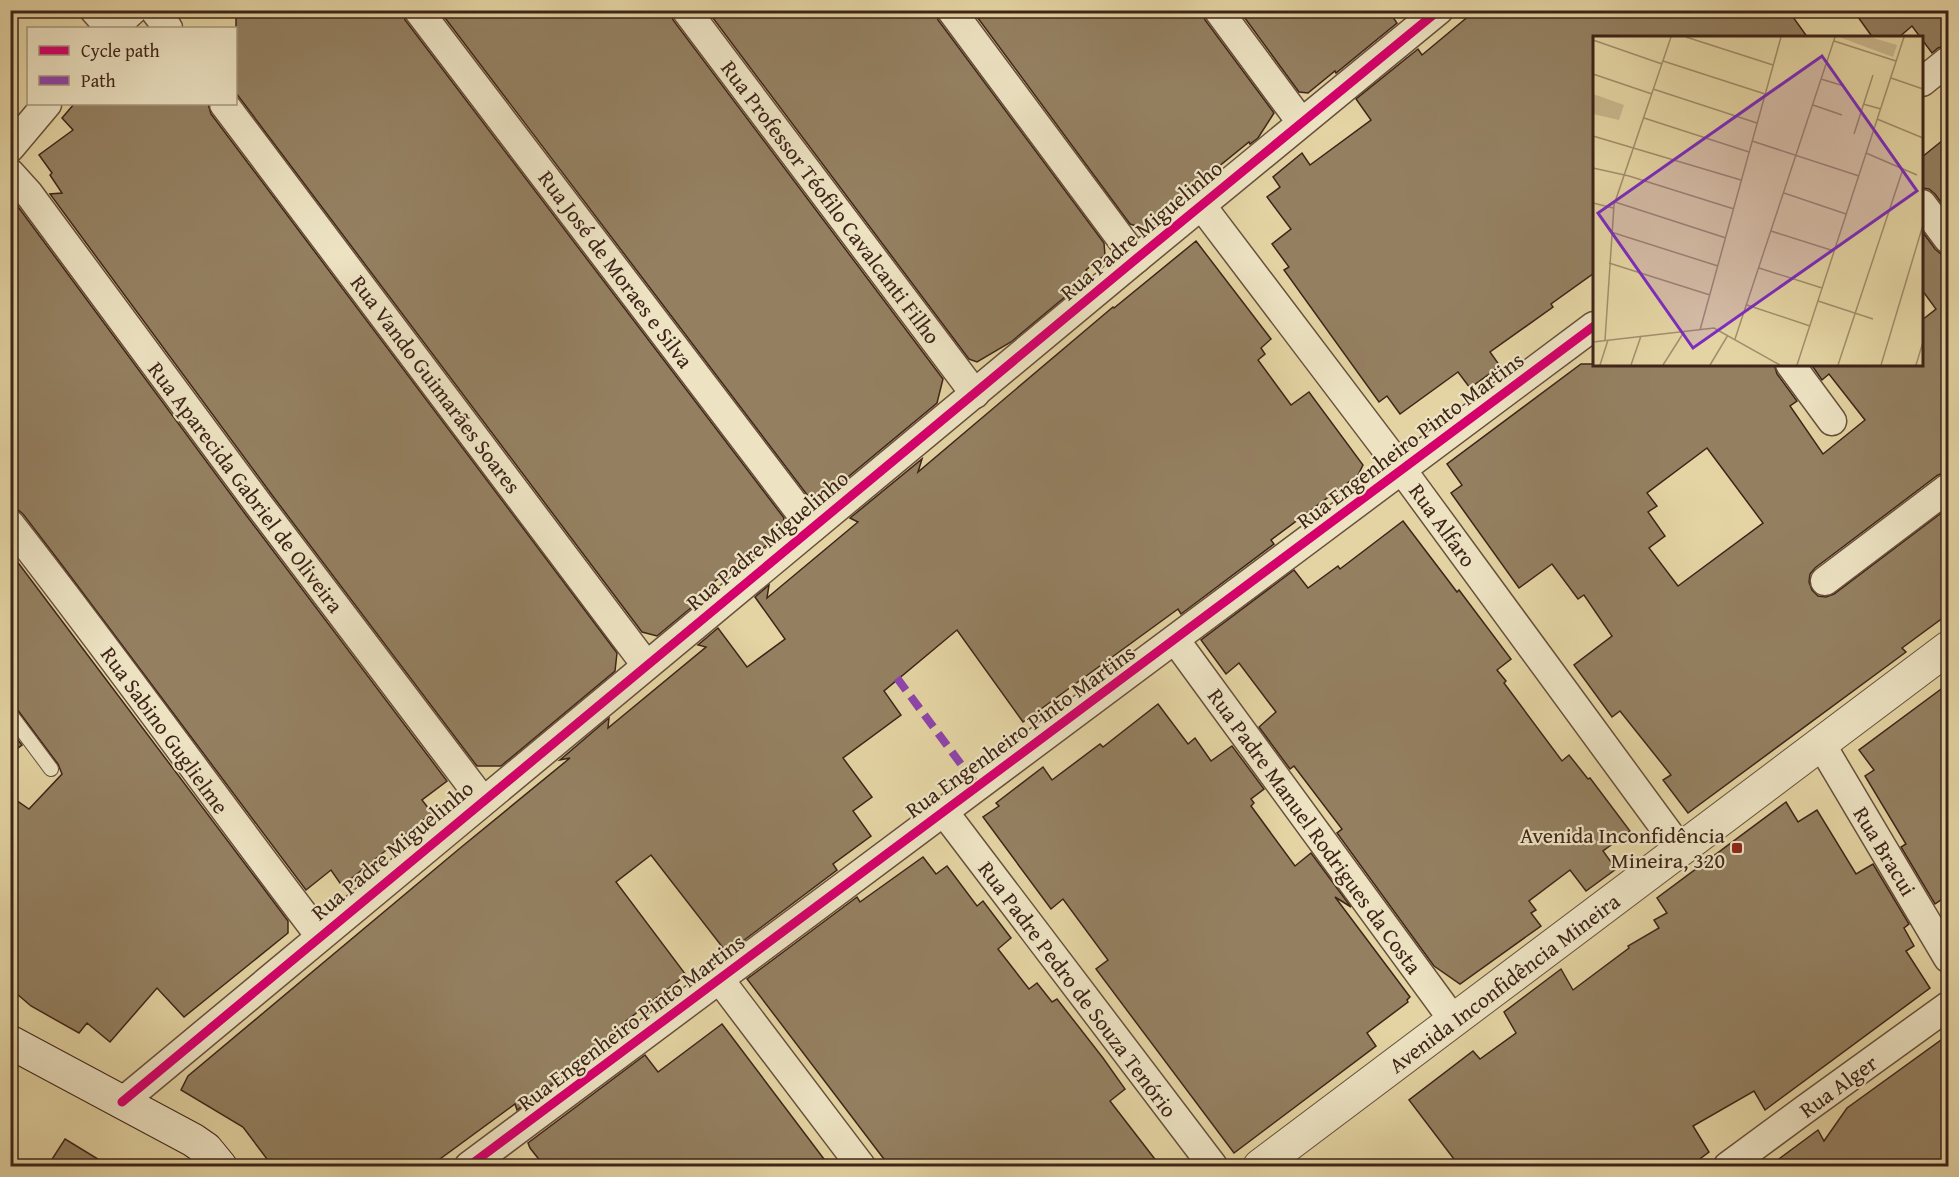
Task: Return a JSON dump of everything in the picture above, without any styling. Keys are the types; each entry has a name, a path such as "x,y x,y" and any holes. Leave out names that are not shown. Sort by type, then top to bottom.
{"street":[{"path":"94,10 111,27"},
{"path":"113,27 133,10"},
{"path":"154,10 167,27"},
{"name":"Rua José de Moraes e Silva","path":"418,10 812,528"},
{"name":"Rua Professor Téofilo Cavalcanti Filho","path":"686,10 975,393"},
{"path":"951,10 1136,259"},
{"path":"1218,10 1302,122"},
{"name":"Rua Padre Miguelinho","path":"122,1102 646,665 1439,10"},
{"path":"1923,81 1948,62"},
{"path":"10,147 46,105"},
{"name":"Rua Vando Guimarães Soares","path":"225,105 646,665"},
{"name":"Rua Aparecida Gabriel de Oliveira","path":"10,173 29,194 252,496 483,801"},
{"name":"Rua Alfaro","path":"1201,205 1402,470 1680,849"},
{"path":"1923,205 1948,239"},
{"name":"Rua Engenheiro Pinto Martins","path":"469,1167 501,1157 720,980 1593,327"},
{"path":"1791,366 1832,421"},
{"path":"1825,581 1948,489"},
{"name":"Rua Sabino Guglielme","path":"10,524 63,591 240,832 320,936"},
{"name":"Rua Padre Manuel Rodrigues da Costa","path":"1176,641 1454,1021"},
{"name":"Avenida Inconfidência Mineira","path":"1260,1167 1948,648"},
{"name":"Rua Bracui","path":"1821,744 1948,958"},
{"name":"Rua Padre Pedro de Souza Tenório","path":"944,812 1213,1167"},
{"path":"720,980 861,1167"},
{"name":"Rua Alger","path":"1728,1167 1948,1006"},
{"path":"13,1046 192,1140 206,1149 220,1167"}],"lane":[{"path":"10,714 51,770"}],"building":[{"path":"236,10 402,10 405,20 784,518 781,533 736,570 733,566 695,598 698,602 657,636 642,632 237,94"},
{"path":"439,10 670,10 673,20 943,379 937,403 819,501 808,496"},
{"path":"707,10 935,10 938,20 1104,243 1105,255 1086,270 1090,276 1011,342 977,362 969,359"},
{"path":"972,10 1202,10 1205,20 1274,113 1258,138 1250,144 1249,142 1143,228 1130,224"},
{"path":"1239,10 1388,10 1397,23 1308,93 1299,92"},
{"path":"1476,10 1788,10 1807,36 1593,36 1593,274 1551,304 1553,307 1490,352 1500,366 1470,388 1458,372 1400,414 1387,396 1379,402 1284,270 1289,267 1272,244 1291,229 1267,197 1280,187 1273,177 1302,153 1310,165 1371,120 1356,99 1418,49 1422,55"},
{"path":"1853,10 1948,10 1948,45 1932,53 1923,41 1923,36 1919,36 1912,26 1900,36 1872,36"},
{"path":"73,105 208,105 211,114 617,653 615,671 501,766 477,766 272,495 50,194 62,193 50,175 52,173 39,155 73,130 62,118"},
{"path":"1948,136 1948,212 1935,194 1929,189 1923,188 1923,156"},
{"path":"10,200 16,204 246,515 447,781 422,800 432,813 342,886 331,870 306,890 23,514 17,509 10,508"},
{"path":"1923,232 1935,249 1941,254 1948,255 1948,472 1938,475 1815,568 1810,574 1809,582 1812,590 1818,596 1826,597 1834,594 1948,508 1948,614 1902,648 1906,652 1688,813 1663,780 1671,775 1620,711 1612,717 1574,665 1612,636 1584,595 1578,599 1552,564 1519,588 1451,493 1462,485 1447,464 1581,364 1593,364 1593,366 1775,366 1777,374 1797,401 1790,406 1823,454 1865,420 1829,374 1822,380 1812,366 1923,366 1923,319 1936,309 1923,291","holes":["1707,448 1763,523 1678,586 1649,548 1665,536 1648,512 1657,506 1647,493"]},
{"path":"1196,241 1271,339 1261,348 1265,354 1258,360 1291,405 1309,392 1363,465 1358,475 1271,540 1274,544 1181,614 1178,609 1023,722 957,630 884,691 901,715 843,758 872,797 853,811 871,836 833,864 837,870 727,953 651,855 616,882 686,975 622,1024 625,1029 517,1110 515,1104 429,1167 273,1167 243,1127 181,1090 188,1076 570,758 560,760 609,718 608,728 706,647 698,645 718,628 747,667 785,639 755,597 769,585 767,598 858,522 850,518 922,459 918,472 1113,307"},
{"path":"1403,521 1511,659 1497,670 1506,681 1504,683 1562,761 1569,755 1588,779 1590,778 1630,831 1603,851 1616,869 1586,891 1570,870 1529,901 1536,910 1531,913 1541,926 1460,984 1434,966 1337,833 1342,829 1294,766 1290,769 1259,727 1276,712 1239,663 1226,674 1201,640 1294,570 1308,588 1338,566 1340,569"},
{"path":"10,552 288,921 288,933 184,1017 157,988 110,1042 87,1023 79,1033 31,1006 10,988 10,796 29,809 62,774 58,764 17,709 10,705"},
{"path":"1948,684 1948,895 1935,904 1901,847 1906,844 1865,776 1874,770 1859,750"},
{"path":"1158,704 1188,744 1195,738 1211,761 1232,746 1264,789 1251,799 1254,803 1251,806 1295,866 1311,853 1351,907 1335,897 1410,997 1408,1002 1367,1033 1376,1046 1234,1153 1096,969 1108,960 1063,899 1051,909 983,817 999,806 996,803 1043,767 1052,780 1100,744 1103,747"},
{"path":"10,730 22,745 10,754"},
{"path":"1786,802 1798,822 1817,810 1856,874 1873,864 1909,924 1904,928 1914,946 1906,951 1930,988 1765,1110 1754,1091 1693,1126 1709,1152 1689,1167 1460,1167 1409,1100 1473,1051 1480,1059 1516,1033 1504,1012 1561,969 1573,990 1629,948 1628,946 1659,928 1654,920 1667,913 1657,898"},
{"path":"923,857 936,874 947,866 977,906 983,901 1011,938 998,949 1029,989 1037,983 1052,1002 1057,999 1103,1058 1125,1089 1110,1101 1161,1167 890,1167 747,979 857,897 860,902"},
{"path":"722,1024 830,1167 545,1167 530,1148 528,1143 645,1055 658,1072"},
{"path":"1948,1035 1948,1167 1768,1167 1818,1130 1824,1141 1847,1108"},
{"path":"65,1139 111,1167 47,1167"}],"marked path":[{"path":"897,678 978,787"}],"cycle path":[{"path":"122,1102 1439,10"},
{"path":"469,1166 1593,327"}],"place":[{"name":"Avenida Inconfidência Mineira, 320","path":"1737,848"}]}
